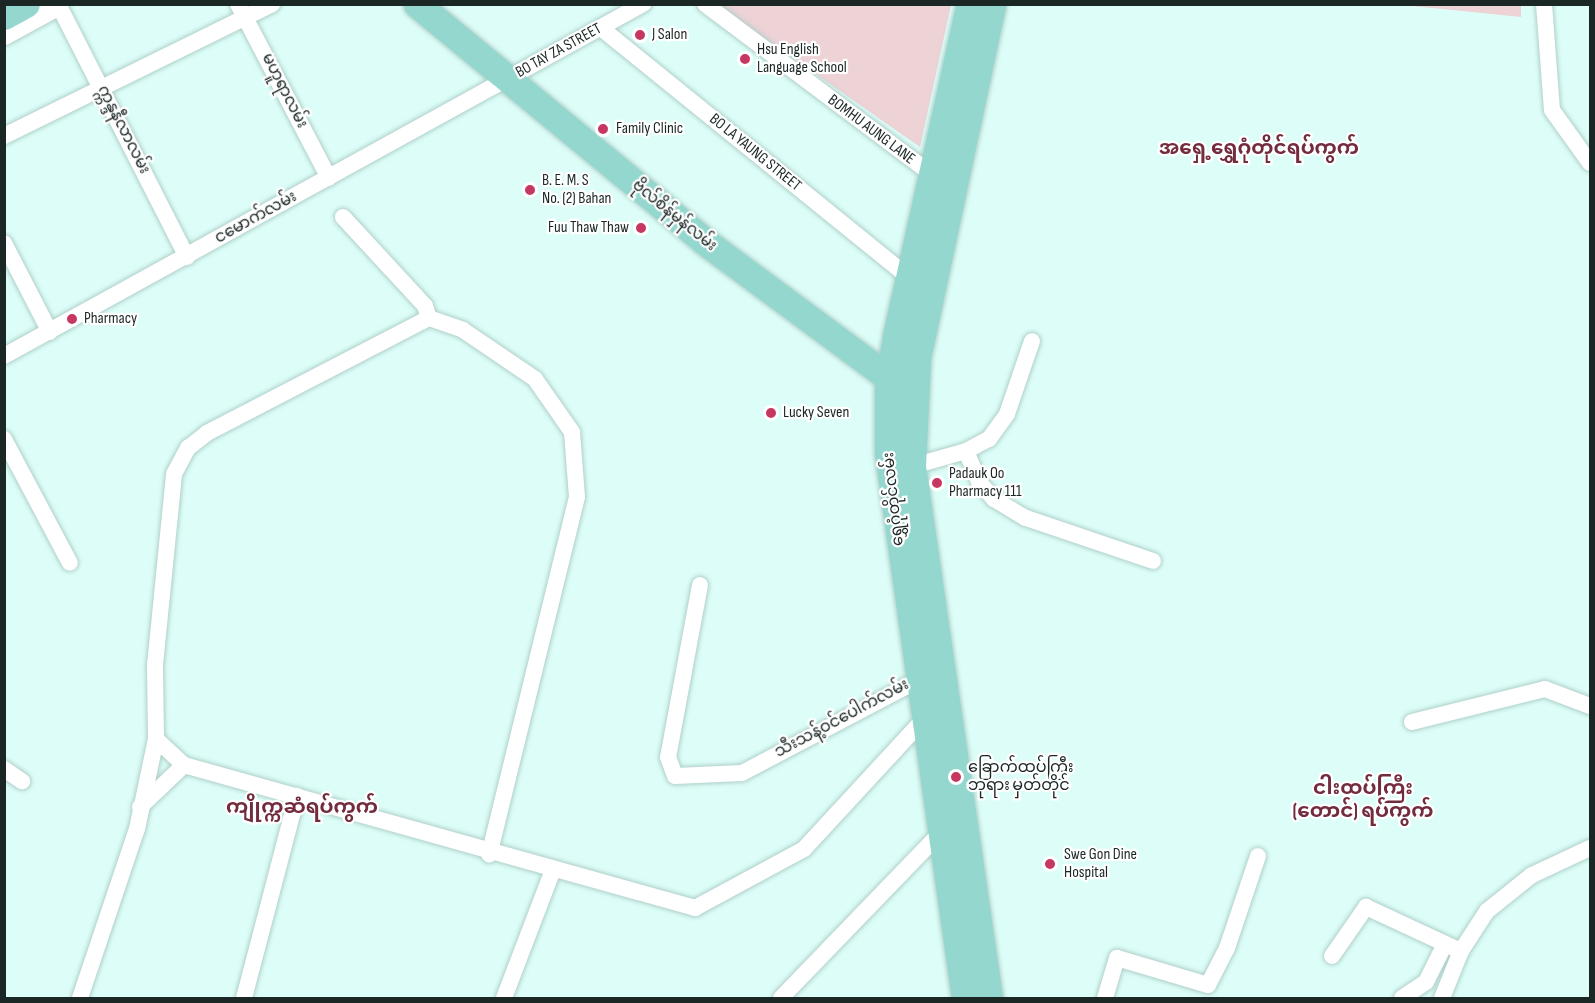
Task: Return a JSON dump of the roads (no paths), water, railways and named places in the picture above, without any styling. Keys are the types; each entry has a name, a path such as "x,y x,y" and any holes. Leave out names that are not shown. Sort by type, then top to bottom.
{"main road":[{"path":"4,16 26,4"},
{"path":"4,33 57,4"},
{"name":"ဗိုလ်စိန်မှန်လမ်း","path":"417,4 507,80 901,387"},
{"name":"ရွှေဂုံတိုင်လမ်း","path":"970,4 945,180 910,278 901,387 900,469 938,714 989,999"},
{"name":"ရွှေဂုံတိုင်လမ်း","path":"901,387 945,180 992,4"},
{"name":"ရွှေဂုံတိုင်လမ်း","path":"938,714 942,831 965,999"}],"street":[{"name":"က္ကန္ဒနီလာလမ်း","path":"57,4 187,257"},
{"path":"4,136 242,11 272,4"},
{"name":"BO TAY ZA STREET","path":"507,80 643,4"},
{"name":"BOMHU AUNG LANE","path":"705,4 945,180"},
{"path":"1544,4 1552,111 1590,164"},
{"name":"မဟူရာလမ်း","path":"242,11 329,178"},
{"name":"BO LA YAUNG STREET","path":"601,28 910,278"},
{"name":"ငမောက်လမ်း","path":"4,356 507,80"},
{"path":"343,217 425,306 429,318"},
{"path":"4,243 50,332"},
{"path":"80,999 140,807 156,739 155,665 174,474 188,448 266,401 429,318 463,330 535,379 572,432 577,497 489,854"},
{"path":"900,469 966,451 989,439 1007,414 1032,341"},
{"path":"4,439 70,563"},
{"path":"966,451 979,482 1002,503 1026,518 1153,561"},
{"name":"သီးသန့်ဝင်ပေါက်လမ်း","path":"700,585 668,757 671,771 691,778 742,773 932,674"},
{"path":"1412,722 1545,689 1590,706"},
{"path":"156,739 184,765 297,796 489,854 694,908 709,904 804,849 938,714"},
{"path":"140,807 184,765"},
{"path":"4,769 22,781"},
{"path":"244,999 297,796"},
{"path":"781,999 942,831"},
{"path":"1442,999 1461,951 1487,911 1532,875 1590,848"},
{"path":"1105,999 1116,958 1208,986 1227,948 1258,856"},
{"path":"504,999 553,870"},
{"path":"1332,956 1366,907 1461,951"},
{"path":"1402,999 1426,982 1445,944"}],"place":[{"name":"J Salon","path":"640,35"},
{"name":"Hsu English Language School","path":"745,59"},
{"name":"Family Clinic","path":"603,129"},
{"name":"B. E. M. S No. (2) Bahan","path":"530,190"},
{"name":"Fuu Thaw Thaw","path":"641,228"},
{"name":"Pharmacy","path":"72,319"},
{"name":"Lucky Seven","path":"771,413"},
{"name":"Padauk Oo Pharmacy 111","path":"937,483"},
{"name":"ခြောက်ထပ်ကြီး ဘုရား မှတ်တိုင်","path":"956,777"},
{"name":"Swe Gon Dine Hospital","path":"1050,864"}],"district":[{"name":"အရှေ့ရွှေဂုံတိုင်ရပ်ကွက်","path":"1259,148"},
{"name":"ငါးထပ်ကြီး (တောင်) ရပ်ကွက်","path":"1363,800"},
{"name":"ကျိုက္ကဆံရပ်ကွက်","path":"302,807"}]}
